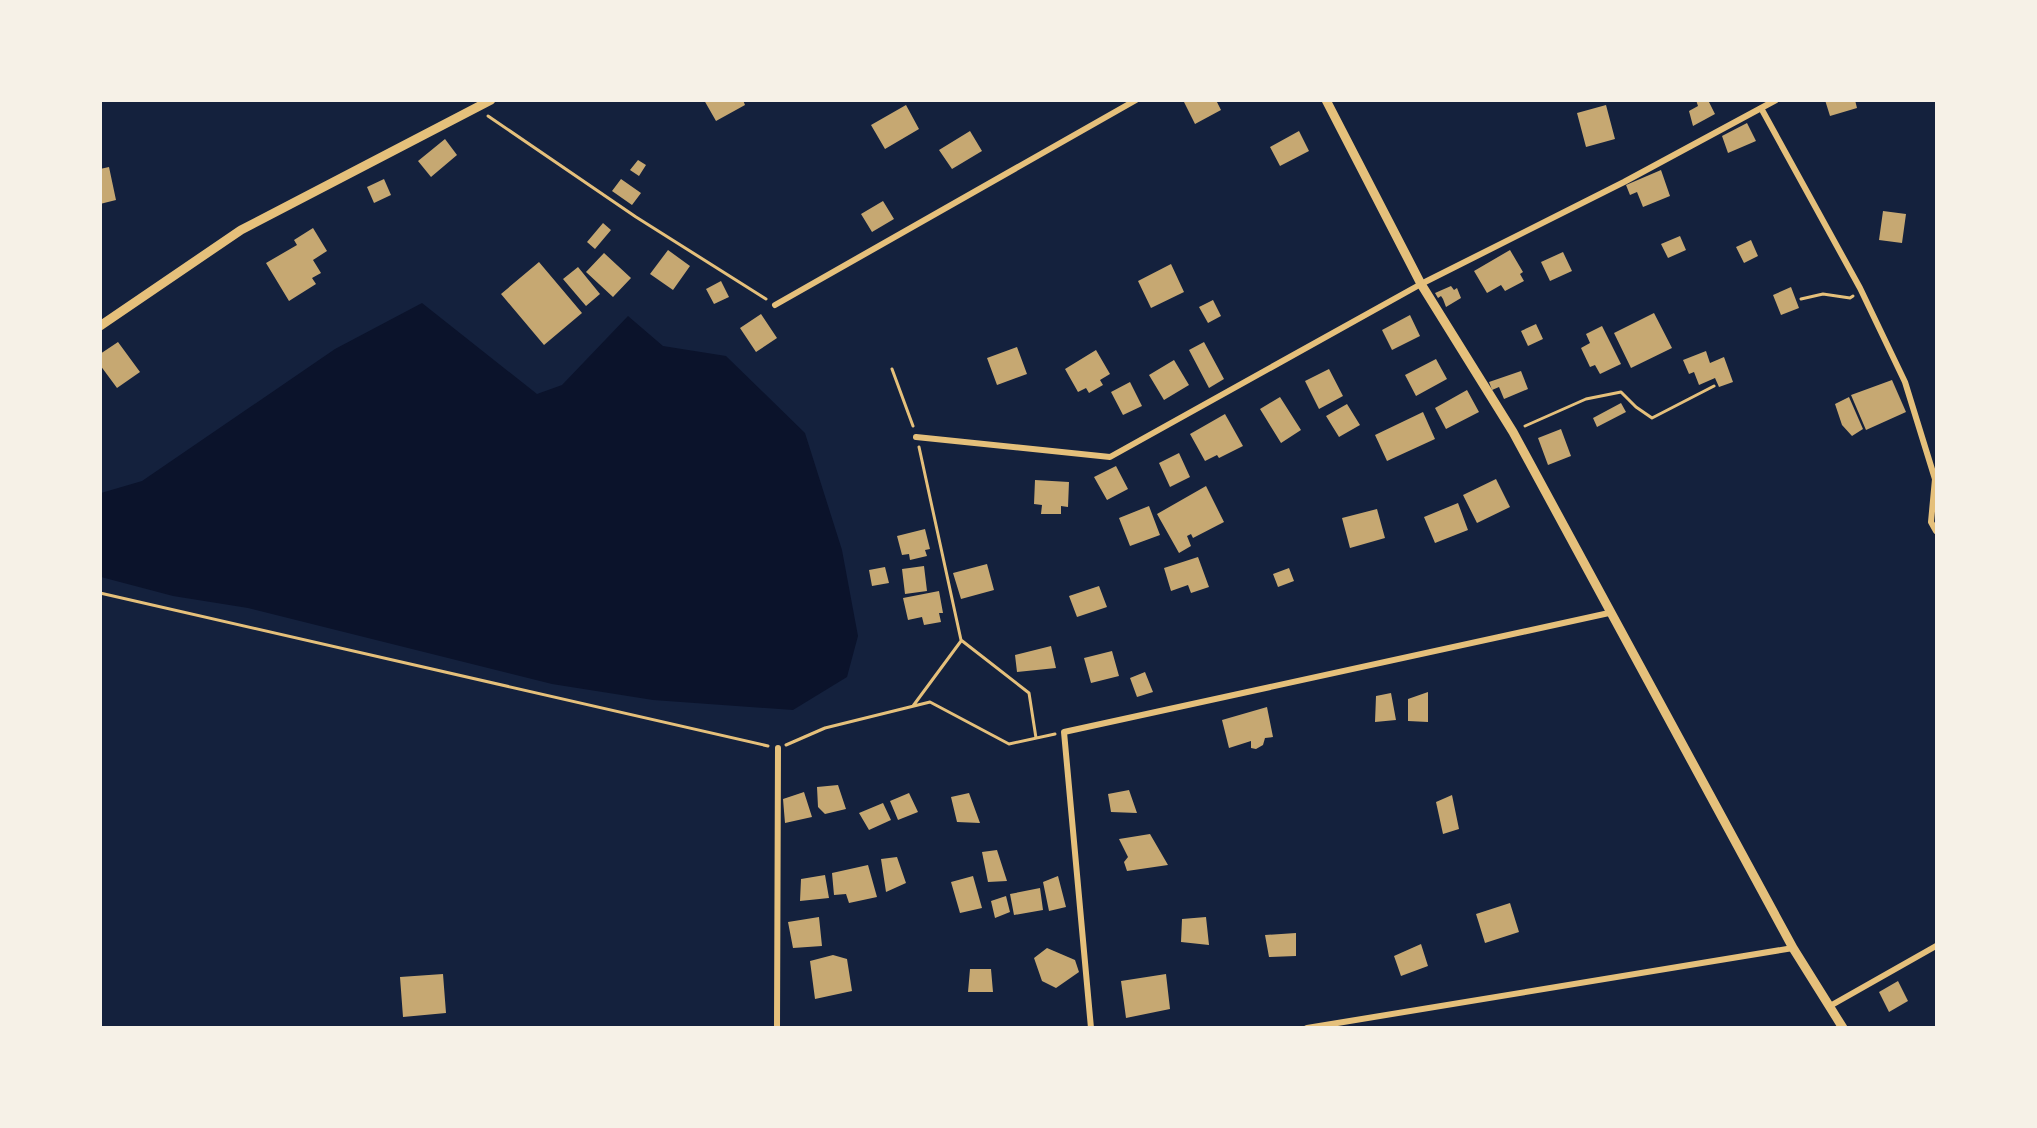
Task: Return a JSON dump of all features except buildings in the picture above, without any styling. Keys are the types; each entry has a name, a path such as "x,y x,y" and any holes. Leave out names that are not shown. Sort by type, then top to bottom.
{"street":[{"path":"100,326 242,230 491,100"},
{"path":"775,305 1136,100"},
{"path":"1326,100 1421,284 1513,432 1609,613 1793,948 1842,1028"},
{"path":"916,437 1110,457 1421,284 1624,182 1776,100"},
{"path":"1761,108 1860,288 1905,382 1935,479 1931,522 1936,531"},
{"path":"1091,1028 1064,732 1609,613"},
{"path":"777,1028 778,748"},
{"path":"1830,1006 1936,946"},
{"path":"1307,1028 1793,948"}],"path":[{"path":"478,108 636,217 775,305"},
{"path":"1801,299 1823,294 1850,298 1860,288"},
{"path":"892,369 916,437 961,640 1029,693 1036,738"},
{"path":"1513,432 1586,399 1621,392 1652,418 1714,386"},
{"path":"100,593 778,748 825,728 930,702 1009,744 1064,732"},
{"path":"912,707 961,640"}],"water":[{"path":"422,303 537,394 562,385 628,316 663,346 726,356 805,433 842,550 858,636 847,677 793,710 653,700 552,684 248,608 173,596 101,577 101,493 142,481 335,349"}]}
